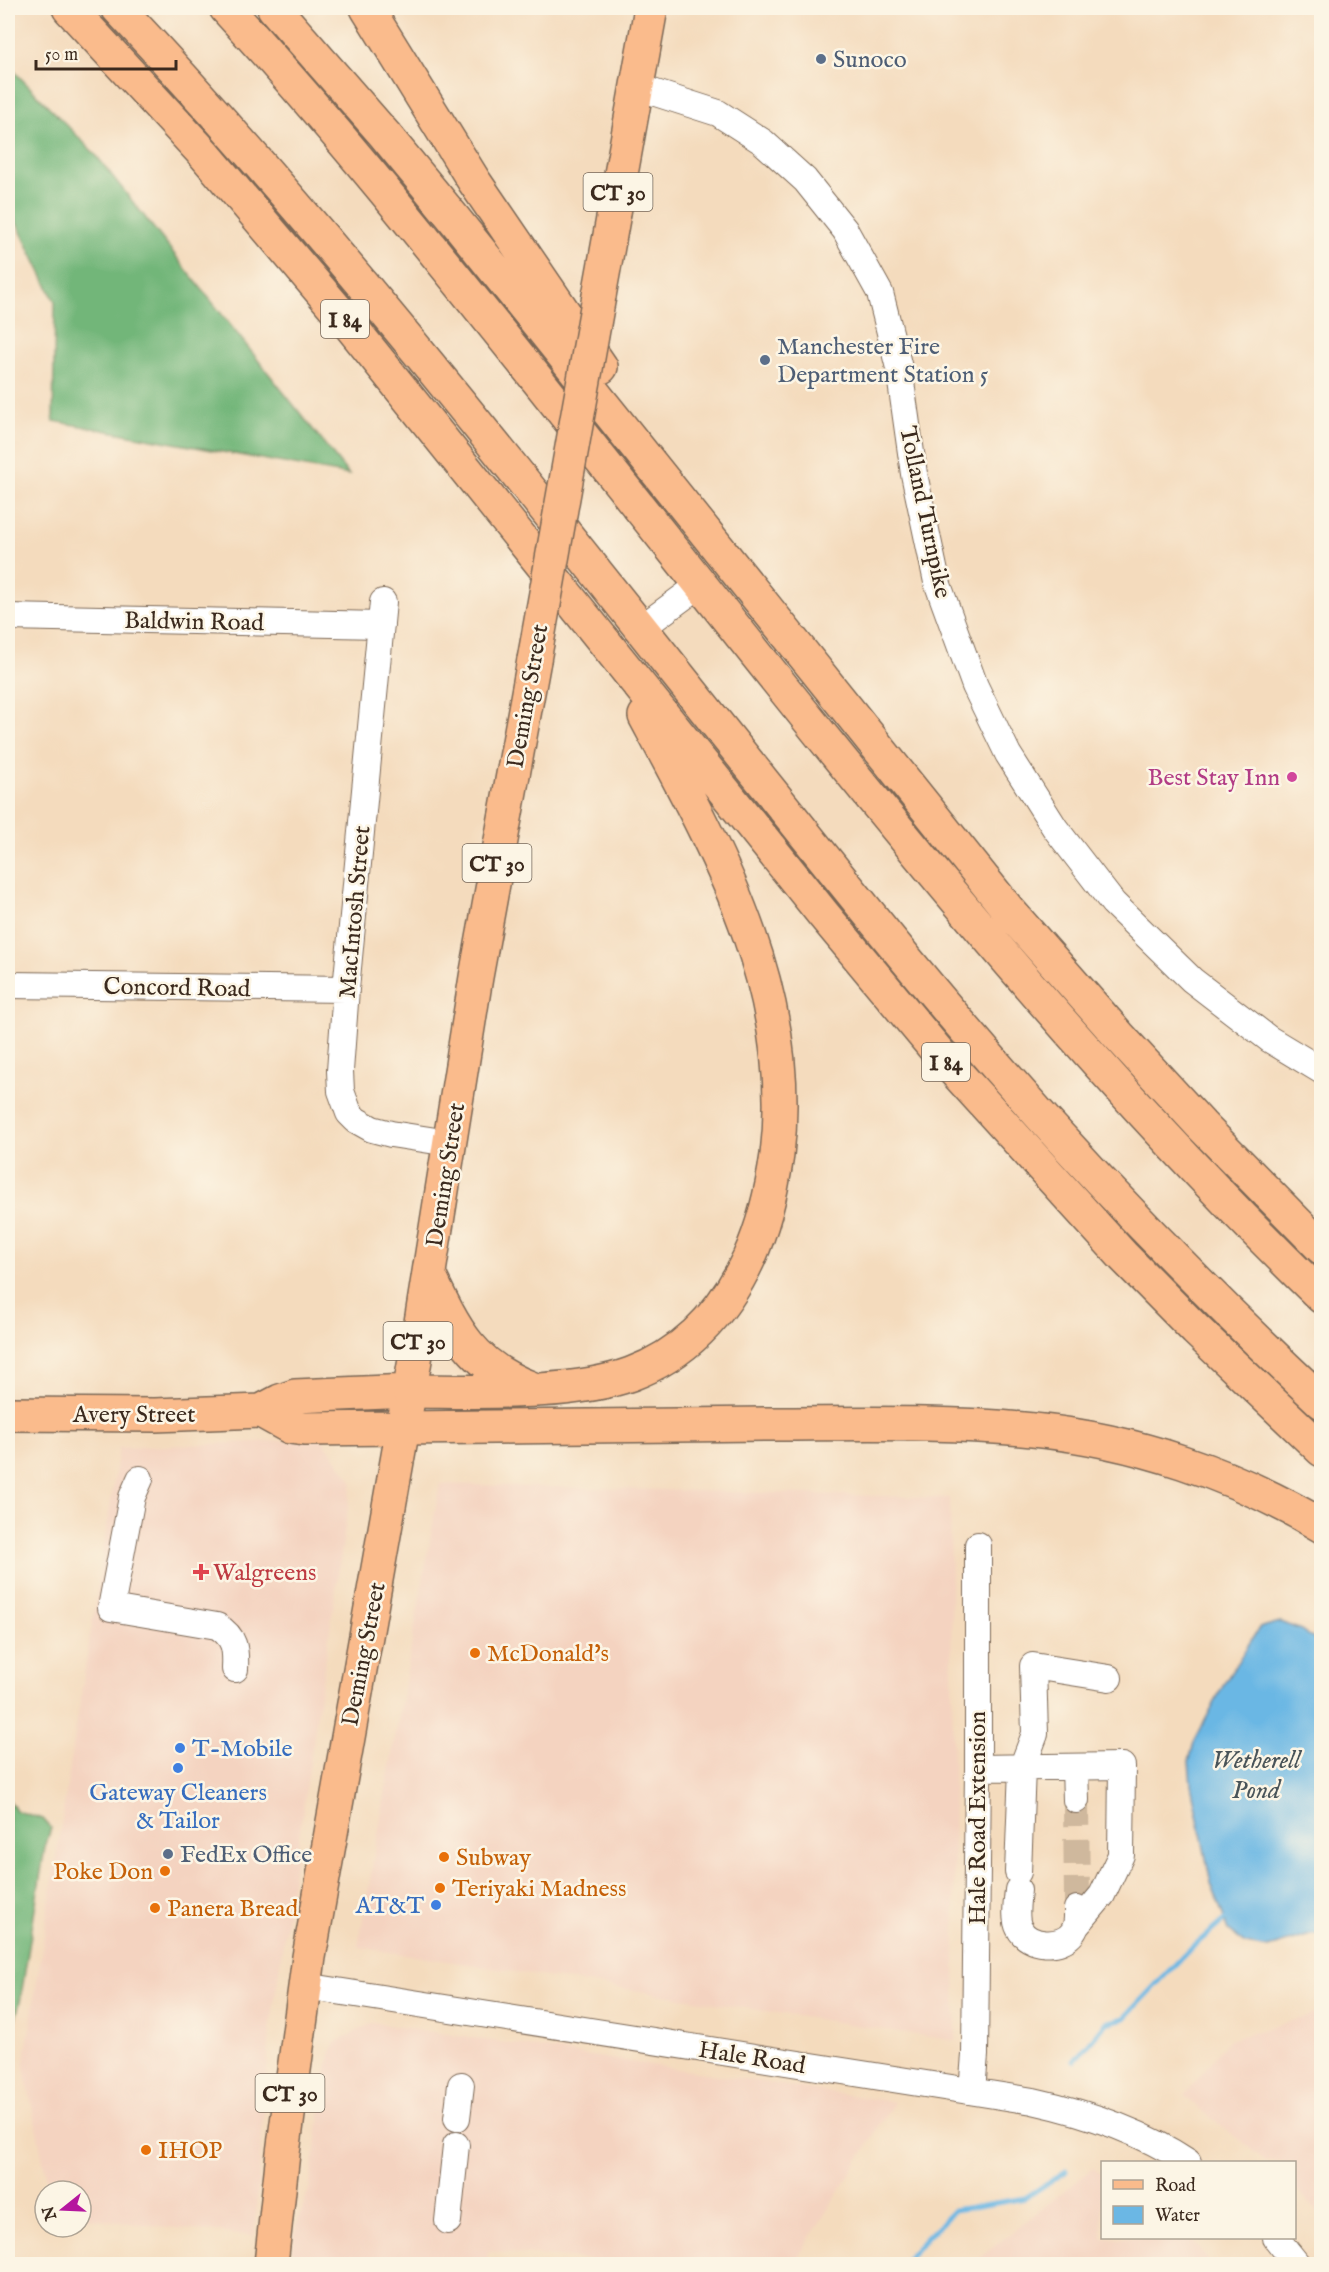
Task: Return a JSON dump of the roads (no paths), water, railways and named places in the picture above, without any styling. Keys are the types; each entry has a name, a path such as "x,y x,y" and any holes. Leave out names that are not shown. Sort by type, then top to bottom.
{"main road":[{"name":"I 84","path":"69,8 197,146 288,251 391,375 823,915 907,1016 989,1110 1123,1256 1204,1339 1322,1450"},
{"path":"118,8 205,100 332,247 891,942 966,1031 1033,1107 1197,1280 1322,1402"},
{"path":"226,8 327,121 412,224 910,846 1011,966 1210,1186 1322,1297"},
{"path":"274,8 385,135 965,858 1043,951 1201,1125 1322,1248"},
{"path":"368,8 474,182 594,355 668,486"},
{"name":"CT 30","path":"637,87 651,8"},
{"name":"Deming Street","path":"271,2265 305,1986 346,1741 403,1428 476,977 637,87"},
{"name":"Avery Street","path":"8,1414 155,1415 261,1411 295,1396 533,1389 591,1383 631,1374 667,1355 704,1328 731,1293 753,1250 769,1198 778,1144 780,1089 776,1037 764,982 745,922 707,831 606,643"},
{"path":"429,1275 453,1322 472,1351 498,1372 533,1389"},
{"path":"261,1411 290,1427 304,1429 846,1424 967,1426 1035,1430 1122,1446 1192,1466 1266,1496 1322,1526"}],"street":[{"name":"Tolland Turnpike","path":"637,87 718,113 763,142 805,180 844,230 880,293 899,368 914,474 937,582 975,686 1008,754 1055,828 1113,903 1192,980 1269,1039 1322,1071"},
{"path":"640,629 701,584"},
{"name":"Baldwin Road","path":"8,617 382,613"},
{"name":"MacIntosh Street","path":"382,613 346,989 340,1082 344,1103 349,1113 372,1129 449,1143"},
{"name":"Concord Road","path":"8,985 346,989"},
{"path":"140,1479 132,1497 111,1608 217,1626 227,1632 234,1643 235,1669"},
{"name":"Hale Road Extension","path":"972,2091 975,2055 978,1545"},
{"path":"978,1768 1022,1768 1122,1766 1121,1855 1102,1895 1077,1914 1072,1934 1065,1940 1043,1944 1025,1936 1017,1920 1022,1768 1035,1734 1033,1666 1109,1678"},
{"path":"1076,1767 1076,1800"},
{"name":"Hale Road","path":"305,1986 1033,2101 1101,2119 1143,2137 1185,2161"},
{"path":"457,2118 461,2085"},
{"path":"448,2221 456,2145"},
{"path":"1276,2239 1298,2265"}],"water":[{"name":"Wetherell Pond","path":"1280,1622 1301,1630 1321,1644 1322,1934 1268,1948 1246,1944 1229,1931 1211,1883 1191,1784 1189,1762 1194,1742 1225,1682 1259,1628"}],"waterway":[{"path":"1074,2061 1106,2023 1124,2018 1189,1950 1228,1917"},
{"path":"901,2264 954,2210 1025,2198 1066,2171"}],"tunnel":[{"path":"1076,1800 1077,1903"}],"place":[{"name":"Sunoco","path":"821,59"},
{"name":"Manchester Fire Department Station 5","path":"765,360"},
{"name":"Best Stay Inn","path":"1292,777"},
{"name":"Walgreens","path":"201,1572"},
{"name":"McDonald's","path":"475,1653"},
{"name":"T-Mobile","path":"180,1748"},
{"name":"Gateway Cleaners & Tailor","path":"178,1768"},
{"name":"FedEx Office","path":"168,1854"},
{"name":"Subway","path":"444,1857"},
{"name":"Poke Don","path":"165,1871"},
{"name":"Teriyaki Madness","path":"440,1888"},
{"name":"AT&T","path":"436,1905"},
{"name":"Panera Bread","path":"155,1908"},
{"name":"IHOP","path":"146,2150"}]}
